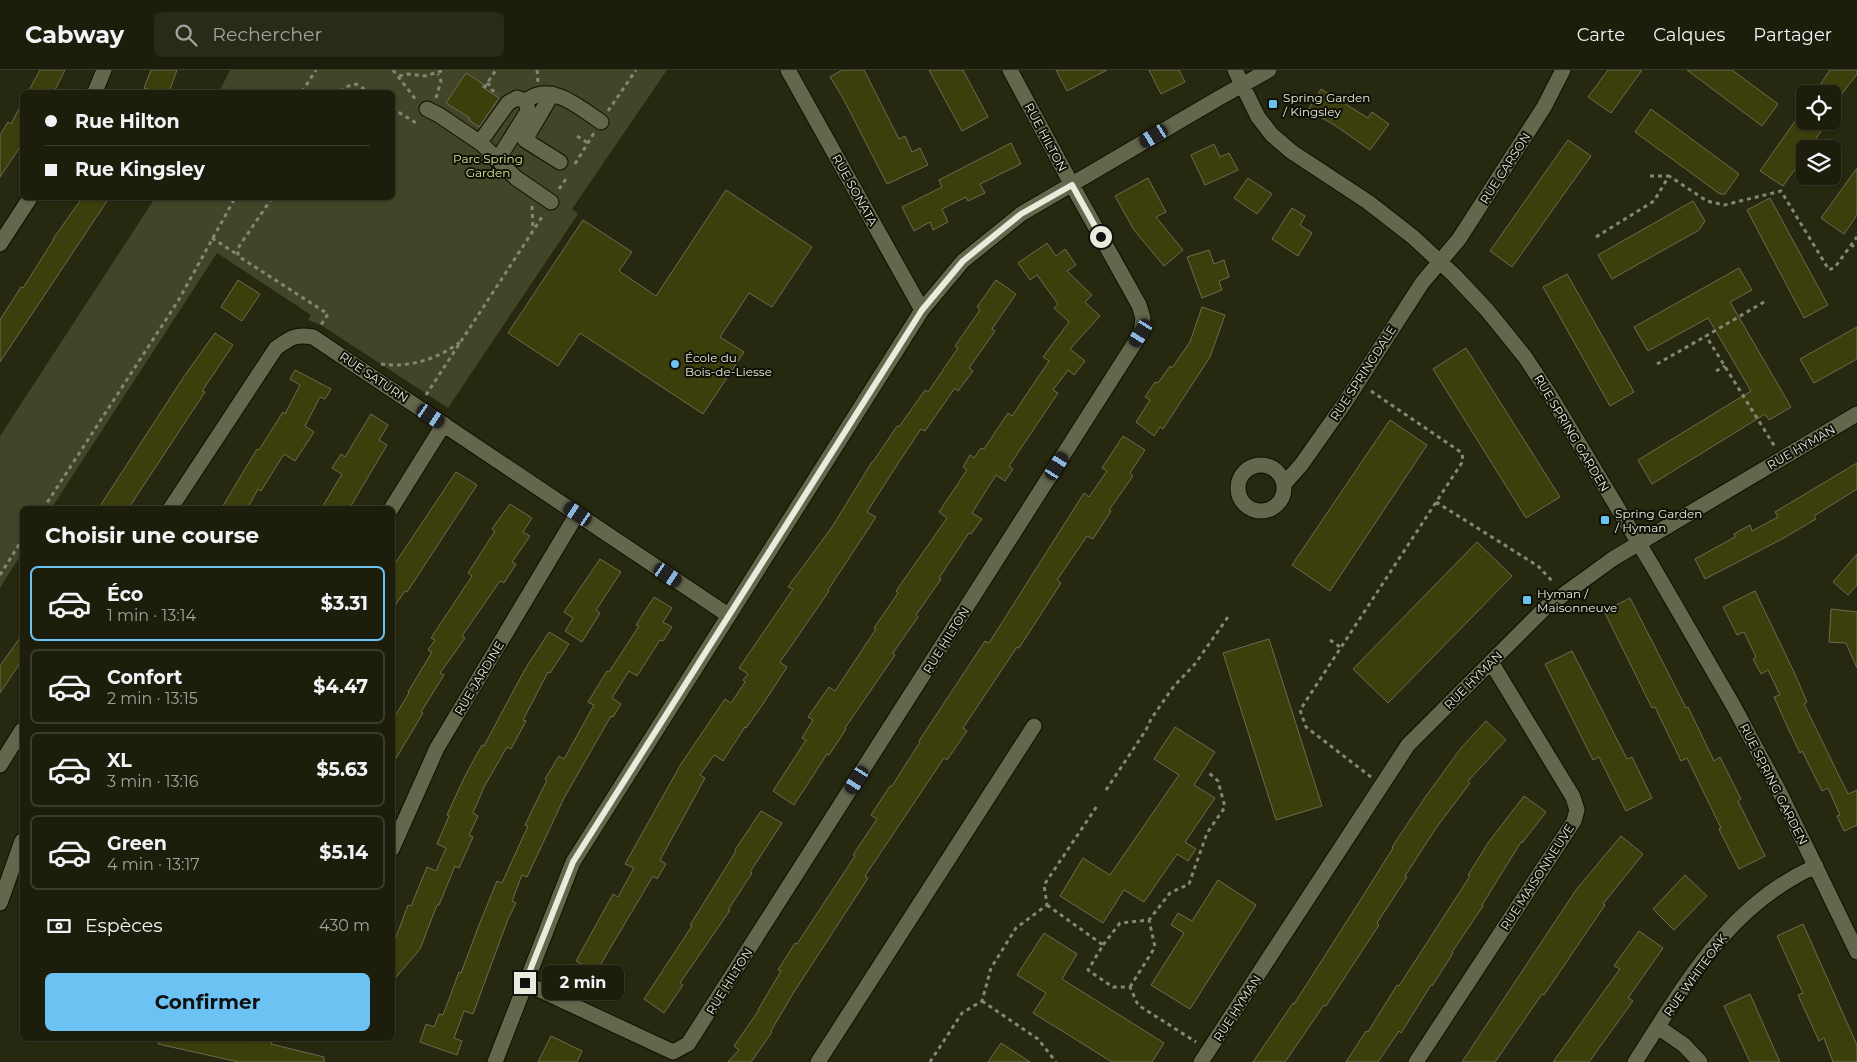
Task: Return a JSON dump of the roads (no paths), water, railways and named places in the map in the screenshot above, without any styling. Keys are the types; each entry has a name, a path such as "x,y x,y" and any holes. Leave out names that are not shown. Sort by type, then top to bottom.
{"street":[{"path":"96,90 104,70"},
{"name":"RUE SONATA","path":"788,70 922,310"},
{"name":"RUE HILTON","path":"525,983 673,1052 688,1044 1141,333 1143,318 1139,304 1010,70"},
{"name":"RUE SPRING GARDEN","path":"1235,70 1258,117 1272,135 1292,152 1390,218 1440,262 1488,310 1525,357 1550,395 1703,652 1757,748 1857,952"},
{"path":"495,1062 573,862 922,310 963,261 1021,214 1270,70"},
{"name":"RUE CARSON","path":"1440,262 1459,239 1544,107 1562,70"},
{"path":"526,101 536,94 560,96 601,122"},
{"path":"552,94 525,140 560,162"},
{"path":"480,142 508,102 517,98 526,101"},
{"path":"498,159 528,111 526,101"},
{"path":"427,109 480,142 516,178 551,202"},
{"path":"0,244 29,200"},
{"name":"RUE SPRINGDALE","path":"1284,484 1301,465 1358,382 1416,291 1440,262"},
{"name":"RUE SATURN","path":"172,506 276,348 291,337 301,335 313,337 728,615"},
{"name":"RUE HYMAN","path":"1205,1056 1408,745 1545,608 1614,558 1857,414"},
{"path":"393,506 444,424"},
{"name":"RUE JARDINE","path":"395,842 437,748 578,514"},
{"name":"RUE MAISONNEUVE","path":"1416,1062 1574,820 1577,810 1573,797 1491,662"},
{"path":"818,1062 1034,726"},
{"path":"0,765 20,733"},
{"path":"0,899 20,846"},
{"name":"RUE WHITEOAK","path":"1636,1062 1701,963 1736,921 1778,886 1816,866"},
{"path":"1658,1027 1684,1045 1700,1062"}],"place":[{"name":"Spring Garden / Kingsley","path":"1273,104"},
{"name":"École du Bois-de-Liesse","path":"675,364"},
{"name":"Spring Garden / Hyman","path":"1605,520"},
{"name":"Hyman / Maisonneuve","path":"1527,600"}],"park label":[{"name":"Parc Spring Garden","path":"488,165"}]}
